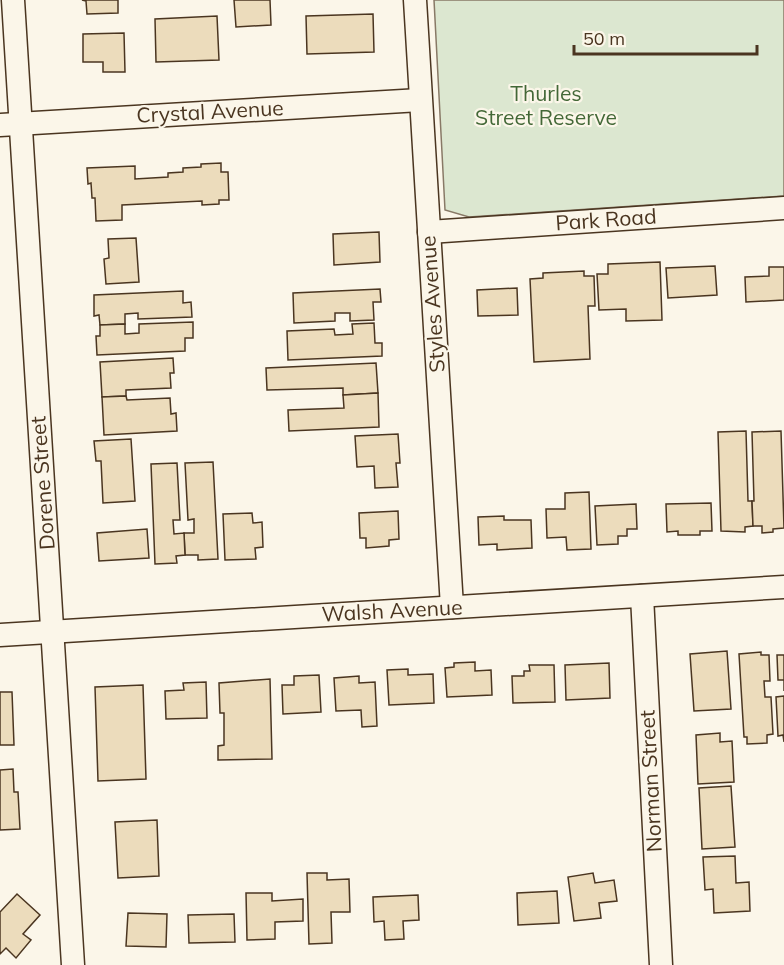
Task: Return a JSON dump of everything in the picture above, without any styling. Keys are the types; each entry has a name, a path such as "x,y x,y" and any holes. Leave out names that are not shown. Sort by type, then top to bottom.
{"street":[{"name":"Dorene Street","path":"13,0 10,124 52,632 73,965"},
{"name":"Styles Avenue","path":"415,0 452,607"},
{"name":"Crystal Avenue","path":"10,124 420,100"},
{"name":"Park Road","path":"429,232 784,208"},
{"name":"Walsh Avenue","path":"0,635 784,588"},
{"name":"Norman Street","path":"642,596 662,965"}],"green space":[{"name":"Thurles Street Reserve","path":"434,0 784,0 784,196 469,217 445,210"}],"building":[{"path":"82,0 118,0 118,13 87,14 86,1"},
{"path":"234,0 270,0 271,25 236,27"},
{"path":"373,14 374,52 307,54 306,16"},
{"path":"217,16 219,60 156,62 155,19"},
{"path":"124,33 125,72 103,72 103,62 83,62 83,34"},
{"path":"221,163 221,172 228,172 229,200 219,200 219,204 202,205 202,201 122,205 122,220 96,221 95,198 92,198 91,183 88,184 87,168 135,166 135,179 168,177 168,173 183,172 183,168"},
{"path":"379,232 380,262 334,265 333,234"},
{"path":"136,238 139,282 106,284 104,259 109,258 108,239"},
{"path":"660,262 662,320 626,321 626,309 599,310 597,274 608,274 608,264"},
{"path":"715,266 717,295 668,298 666,268"},
{"path":"769,267 784,267 784,300 746,302 745,277 769,276"},
{"path":"584,271 584,276 594,276 595,306 588,306 590,359 534,362 530,279 543,278 543,273"},
{"path":"517,288 518,315 478,316 477,290"},
{"path":"380,289 381,302 373,302 374,320 350,321 350,313 335,313 335,321 294,323 293,293"},
{"path":"183,291 183,303 191,302 192,317 138,319 138,313 125,314 125,324 100,325 99,315 94,316 94,295"},
{"path":"193,322 193,338 185,338 185,351 97,355 96,336 100,336 100,325 125,324 125,334 139,333 139,324"},
{"path":"374,323 375,343 382,343 382,356 288,360 287,331 334,329 335,335 353,334 352,324"},
{"path":"173,358 174,373 170,373 171,388 126,390 126,396 102,397 100,362"},
{"path":"376,363 378,393 343,395 343,388 267,390 266,368"},
{"path":"378,393 379,427 289,431 288,410 344,408 343,395"},
{"path":"126,396 127,400 170,398 171,414 176,413 177,431 104,435 102,397"},
{"path":"746,431 748,501 752,501 753,526 745,527 745,532 721,531 718,432"},
{"path":"781,431 784,528 762,533 762,526 753,526 752,432"},
{"path":"398,434 400,463 396,463 398,487 375,488 374,466 357,467 355,436"},
{"path":"131,439 135,501 103,503 101,461 96,461 94,441"},
{"path":"213,462 218,559 198,560 198,555 185,555 184,533 194,533 194,519 188,520 185,463"},
{"path":"177,463 180,520 173,520 174,534 184,533 185,555 176,556 177,563 155,564 151,464"},
{"path":"589,492 591,549 567,550 566,537 547,538 546,509 565,509 565,493"},
{"path":"711,503 712,531 700,531 700,535 678,535 678,531 667,532 666,504"},
{"path":"636,504 637,529 627,529 627,536 618,536 618,544 597,545 595,506"},
{"path":"398,511 399,539 389,540 389,546 366,548 366,538 360,538 359,513"},
{"path":"252,513 253,523 262,522 263,547 255,548 256,559 225,560 223,514"},
{"path":"504,516 504,520 531,520 532,548 497,550 497,544 479,545 478,517"},
{"path":"147,529 149,558 99,561 97,533"},
{"path":"727,651 731,709 694,711 690,654"},
{"path":"761,652 761,655 769,655 770,681 764,681 765,697 771,697 773,734 767,735 767,743 747,744 747,737 744,737 739,654"},
{"path":"777,655 784,655 784,680 778,680"},
{"path":"475,662 475,671 491,670 492,695 447,697 445,668 454,667 454,663"},
{"path":"609,663 610,698 566,700 565,665"},
{"path":"529,665 554,665 555,702 513,703 512,676 524,676 524,671 530,671"},
{"path":"408,669 408,675 433,674 434,703 389,705 387,670"},
{"path":"319,675 321,712 283,714 282,685 294,685 294,676"},
{"path":"359,676 359,683 375,682 377,726 362,727 361,710 336,711 334,678"},
{"path":"270,679 272,759 218,760 218,746 224,745 224,713 220,713 219,683"},
{"path":"206,682 207,718 166,719 165,691 184,690 183,683"},
{"path":"143,685 146,779 98,781 95,687"},
{"path":"0,692 12,692 14,745 0,745"},
{"path":"784,696 784,742 783,735 778,736 776,697"},
{"path":"720,733 720,742 732,741 734,782 698,784 696,735"},
{"path":"13,769 14,792 18,792 20,829 0,830 0,770"},
{"path":"731,786 735,847 702,849 699,788"},
{"path":"157,820 159,876 118,878 115,822"},
{"path":"735,856 736,883 749,882 750,911 714,913 713,889 705,890 703,857"},
{"path":"307,873 327,873 327,880 349,879 350,912 331,912 332,943 309,944"},
{"path":"593,873 595,883 614,880 617,901 599,903 601,918 574,921 568,877"},
{"path":"557,891 559,923 518,925 517,893"},
{"path":"246,893 272,893 272,901 303,899 303,921 275,922 275,939 247,940"},
{"path":"17,894 40,915 23,934 31,940 16,958 6,948 0,954 0,912"},
{"path":"418,895 419,920 403,921 404,939 385,940 384,921 374,922 373,897"},
{"path":"128,913 167,914 166,947 126,946"},
{"path":"234,914 235,942 189,943 188,915"}]}
